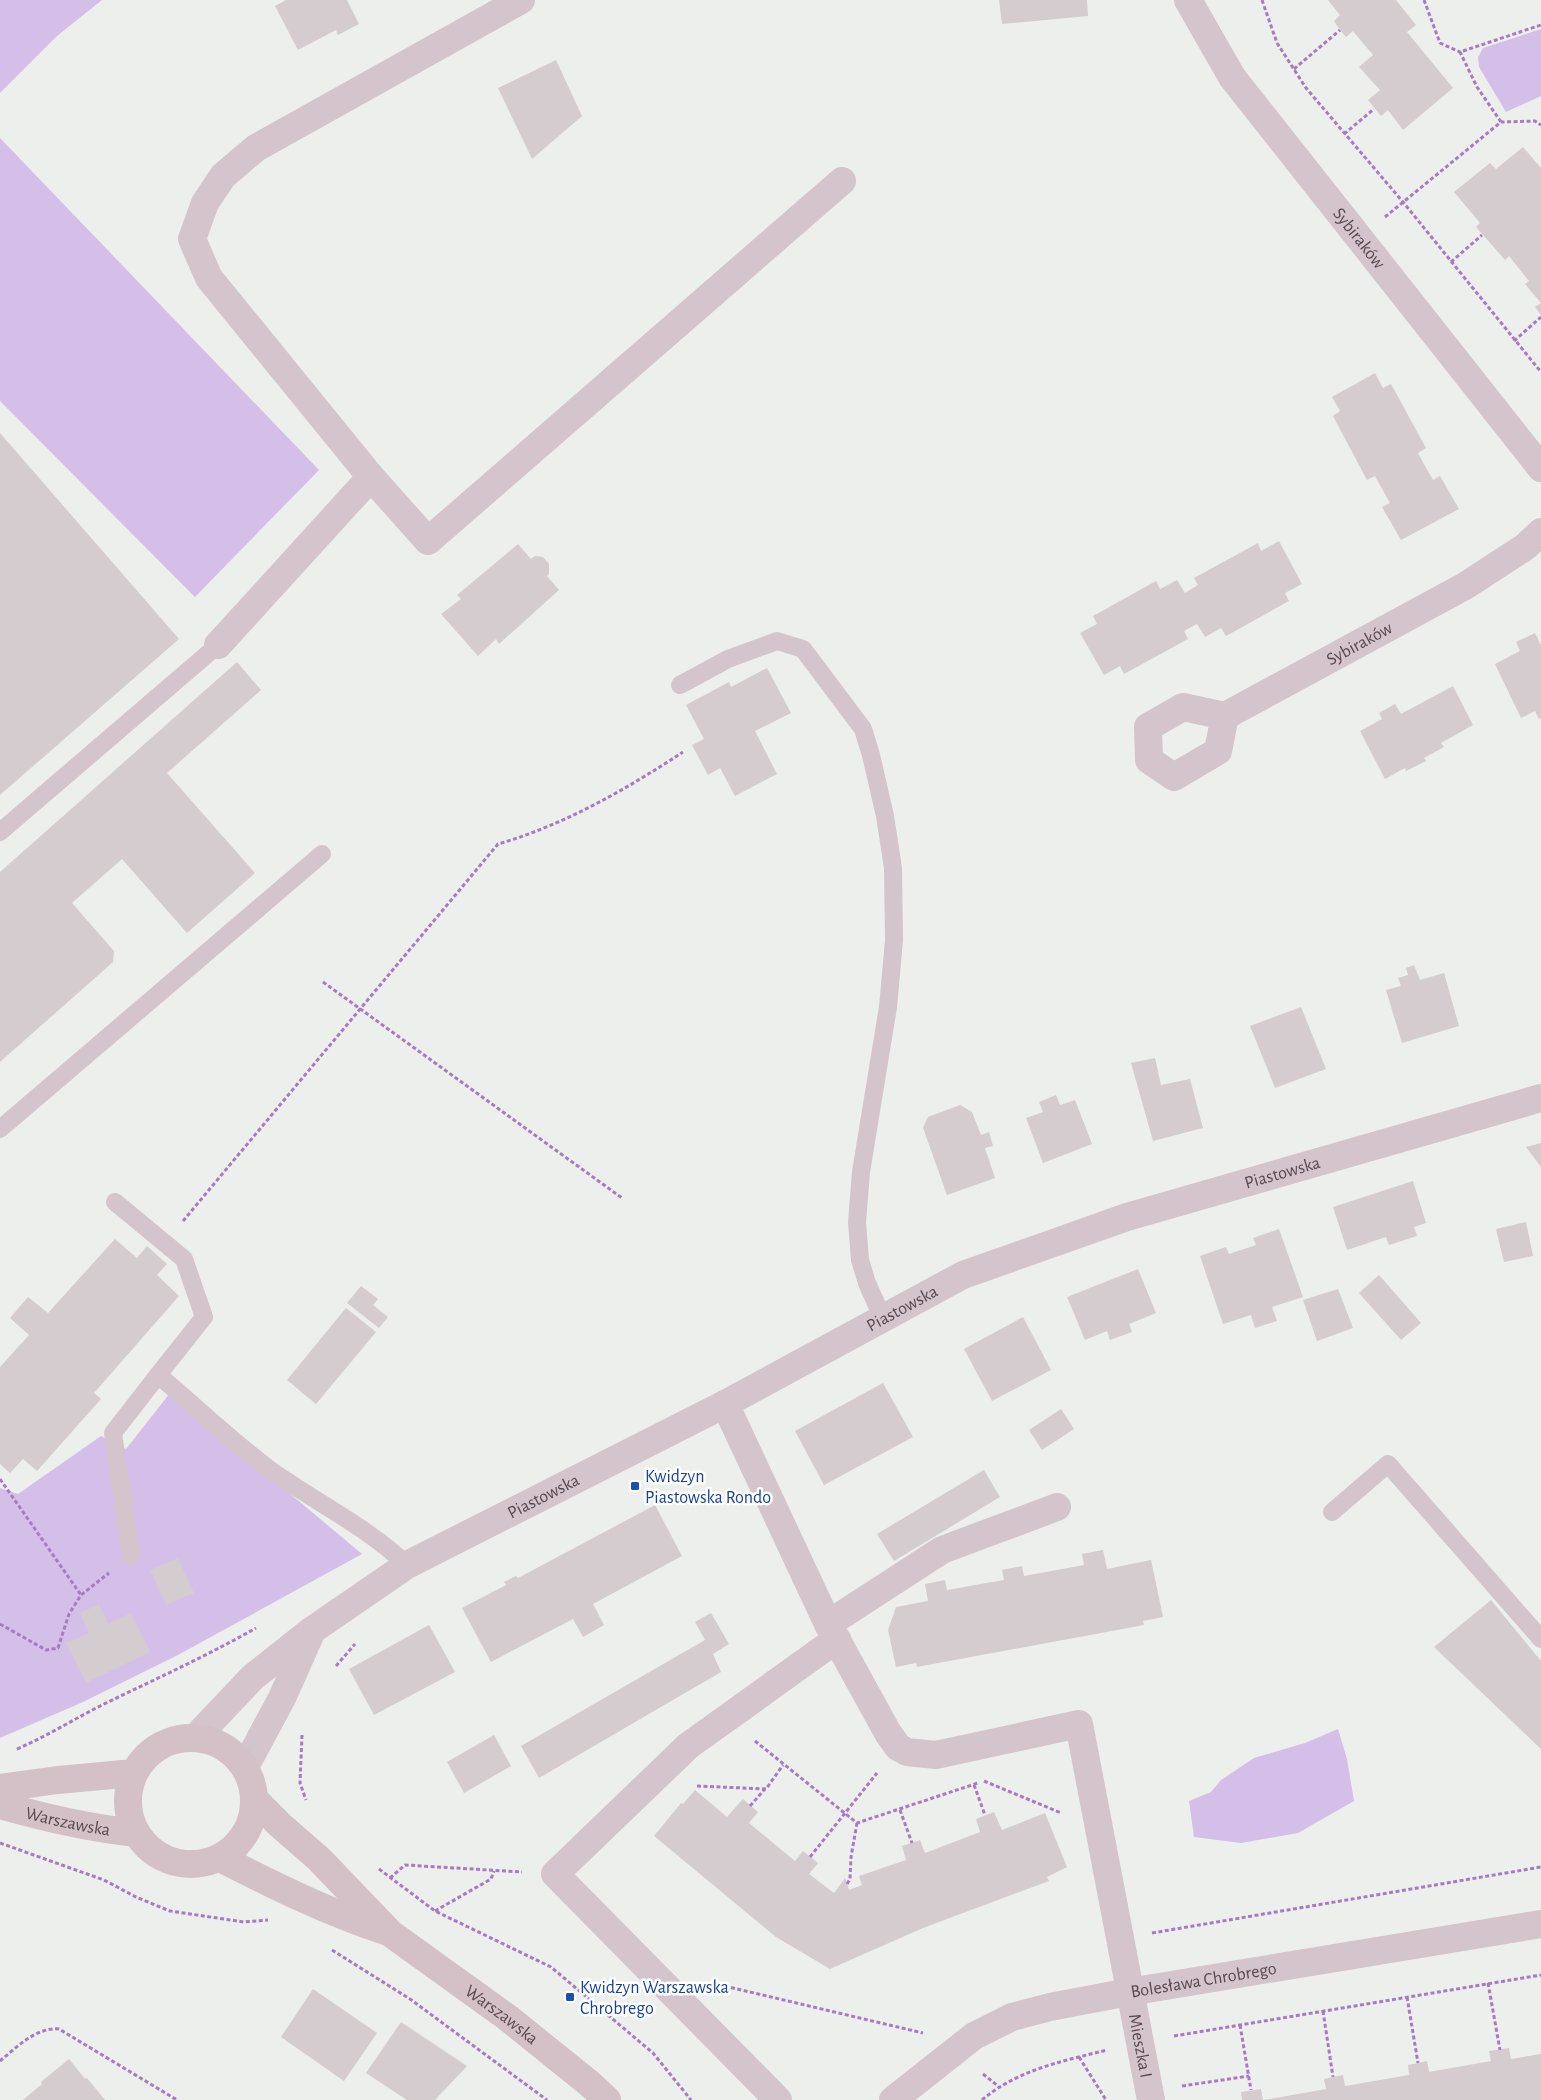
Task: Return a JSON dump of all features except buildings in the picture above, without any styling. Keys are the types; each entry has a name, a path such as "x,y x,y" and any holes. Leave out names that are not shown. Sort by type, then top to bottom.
{"main road":[{"path":"196,1738 215,1742 232,1752 245,1767 252,1783 255,1800 251,1823 239,1844 220,1858 197,1865 173,1862 152,1851 136,1833 128,1814 128,1793 134,1773 145,1757 159,1746 177,1739 196,1738"},
{"name":"Warszawska","path":"0,1788 134,1773"},
{"name":"Warszawska","path":"255,1800 319,1859 390,1933 508,2018 608,2100"},
{"name":"Warszawska","path":"0,1805 53,1820 104,1830 136,1833"},
{"name":"Warszawska","path":"220,1858 296,1897 348,1919 390,1933"}],"street":[{"path":"521,0 256,148 223,176 205,204 192,239 209,278 371,477 428,541 842,182"},
{"name":"Sybiraków","path":"1188,0 1232,78 1541,468"},
{"path":"218,645 371,477"},
{"name":"Sybiraków","path":"1225,716 1465,586 1525,547 1541,532"},
{"name":"Piastowska","path":"196,1738 253,1677 311,1631 407,1565 725,1404 963,1275 1127,1217 1541,1098"},
{"path":"725,1404 832,1631 888,1734 898,1748"},
{"path":"778,2100 555,1874 688,1746 727,1717 832,1631 942,1550 1057,1507"},
{"path":"245,1767 282,1698 311,1631"},
{"name":"Mieszka I","path":"898,1748 915,1754 936,1755 1079,1724 1150,2096"},
{"name":"Bolesława Chrobrego","path":"893,2100 974,2036 1012,2017 1050,2007 1129,1992 1541,1924"}],"lane":[{"path":"680,685 728,659 777,641 803,649 863,729 885,816 893,868 894,940 888,1007 861,1172 857,1222 860,1260 867,1283 883,1319"},
{"path":"0,832 218,645"},
{"path":"0,1129 322,854"},
{"path":"115,1202 184,1259 204,1317 113,1433 131,1556"},
{"path":"158,1375 269,1469 351,1521 391,1549 407,1565"},
{"path":"1332,1512 1388,1464 1541,1640"}],"path":[{"path":"1262,0 1277,43 1306,88 1403,202 1541,372"},
{"path":"1424,0 1440,43 1460,52 1478,87 1501,122"},
{"path":"1460,52 1541,25"},
{"path":"1294,69 1340,30"},
{"path":"1344,134 1374,109"},
{"path":"1360,238 1501,122 1535,121 1541,125"},
{"path":"1451,262 1482,235"},
{"path":"1514,341 1541,317"},
{"path":"165,1243 498,844 532,834 572,816 644,778 683,752"},
{"path":"323,982 622,1198"},
{"path":"0,1479 81,1595"},
{"path":"0,1624 46,1650 58,1648 69,1614 81,1595 131,1556"},
{"path":"333,1668 358,1641"},
{"path":"9,1753 52,1734 97,1708 216,1651"},
{"path":"727,1717 783,1765 857,1823"},
{"path":"303,1732 300,1783 307,1803"},
{"path":"810,1857 898,1748"},
{"path":"750,1806 766,1789 783,1765"},
{"path":"657,1776 668,1784 766,1789"},
{"path":"857,1823 985,1780 1084,1823 1097,1823"},
{"path":"974,1785 985,1815"},
{"path":"900,1810 912,1843"},
{"path":"847,1884 850,1879 851,1857 857,1823"},
{"path":"0,1843 104,1880 136,1897 170,1910 244,1922 269,1920"},
{"path":"390,1878 405,1865 555,1874"},
{"path":"376,1866 435,1911 551,1967 653,2053 691,2100"},
{"path":"1119,1938 1541,1867"},
{"path":"435,1911 491,1879 494,1870"},
{"path":"328,1947 410,1999 547,2100"},
{"path":"982,2100 998,2086 1043,2066 1139,2041 1541,1975"},
{"path":"704,1981 938,2036 998,2086"},
{"path":"1488,1983 1500,2050"},
{"path":"1407,1997 1418,2063"},
{"path":"1323,2011 1334,2077"},
{"path":"1240,2025 1251,2090"},
{"path":"0,2061 38,2032 50,2028 59,2028 177,2100"},
{"path":"1079,2057 1106,2100"},
{"path":"1150,2096 1249,2076"}],"shaded area":[{"path":"0,0 102,0 57,36 0,93"},
{"path":"1541,29 1541,96 1506,112 1479,67 1478,57 1483,48"},
{"path":"0,138 319,470 195,597 0,401"},
{"path":"170,1393 362,1554 178,1655 83,1702 0,1738 0,1488 18,1494 101,1436 126,1449"},
{"path":"1338,1729 1347,1759 1354,1801 1298,1833 1241,1843 1194,1837 1189,1801 1211,1792 1221,1780 1254,1758 1305,1743"}],"place":[{"name":"Kwidzyn Piastowska Rondo","path":"635,1486"},
{"name":"Kwidzyn Warszawska Chrobrego","path":"570,1997"}]}
